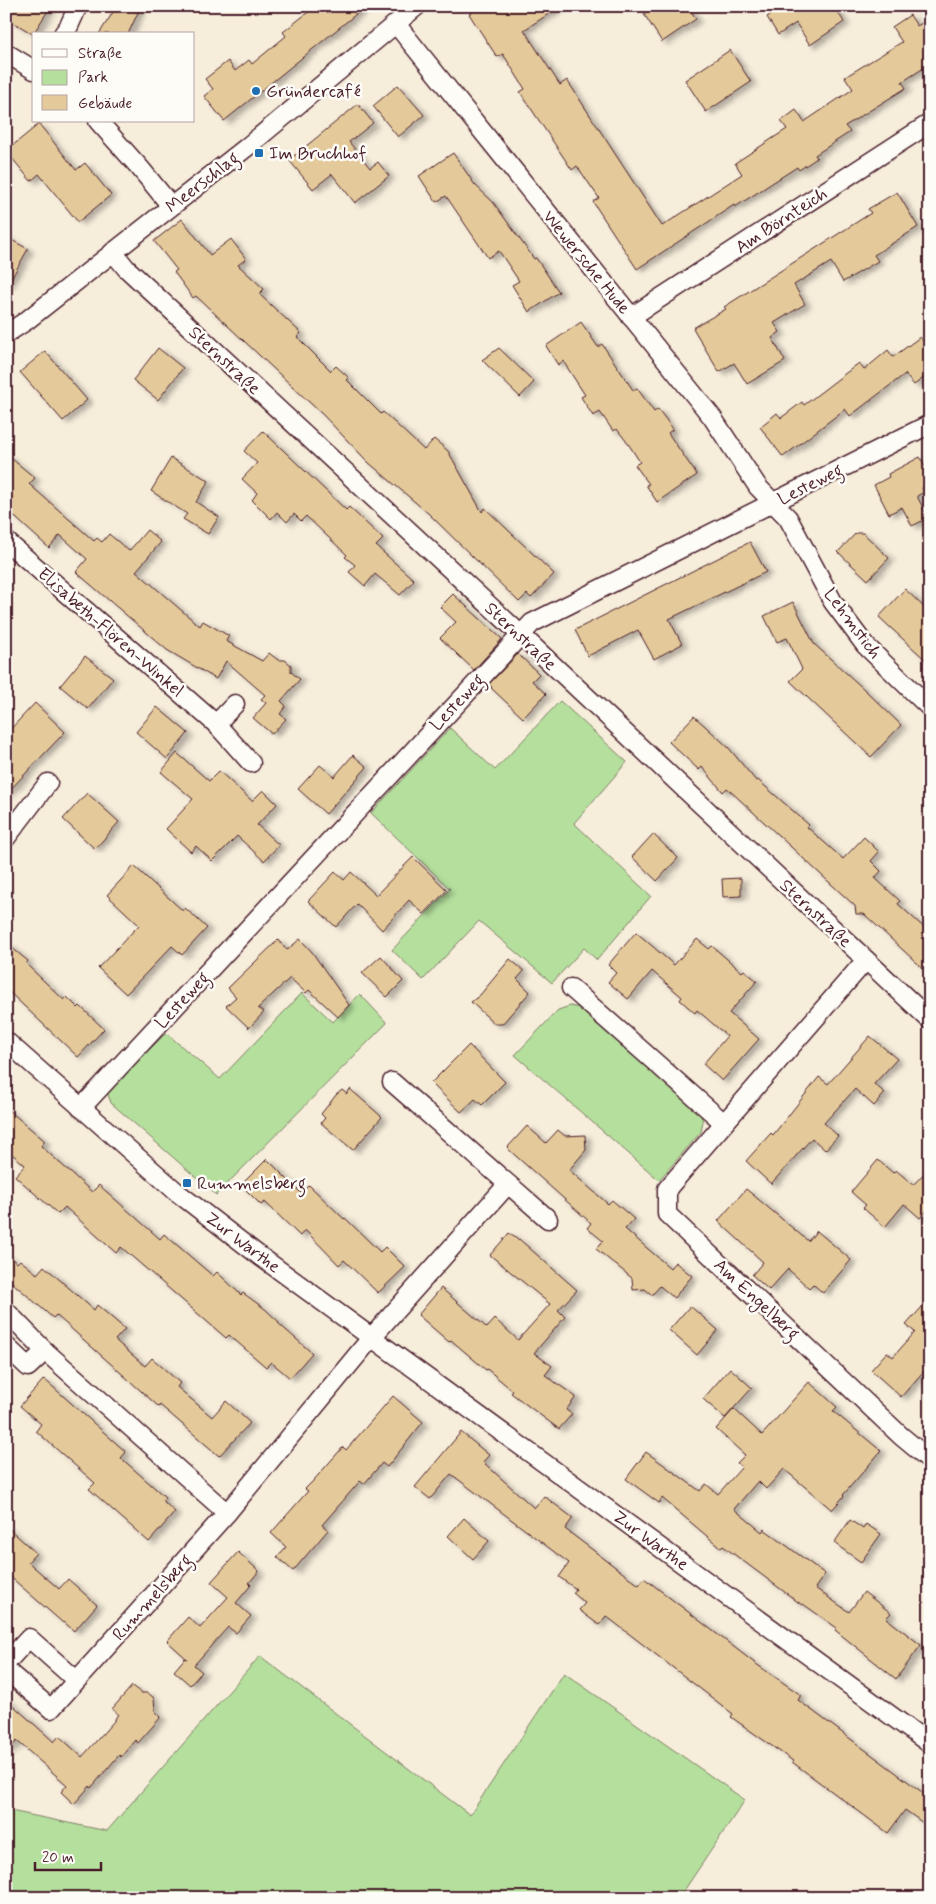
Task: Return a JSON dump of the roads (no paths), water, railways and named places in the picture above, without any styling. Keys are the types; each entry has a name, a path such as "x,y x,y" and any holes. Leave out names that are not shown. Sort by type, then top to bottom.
{"street":[{"path":"64,32 78,6"},
{"name":"Meerschlag","path":"6,334 26,321 247,147 417,6"},
{"name":"Wewersche Hude","path":"396,24 712,417 758,487 772,504"},
{"path":"6,53 32,68"},
{"path":"99,122 171,206"},
{"name":"Am Börnteich","path":"632,317 930,123"},
{"name":"Sternstraße","path":"113,252 126,268 520,634 930,1020"},
{"name":"Lesteweg","path":"81,1108 532,623 930,424"},
{"name":"Lehmstich","path":"772,504 788,518 832,602 865,645 930,708"},
{"name":"Elisabeth-Flören-Winkel","path":"6,541 216,724 251,763"},
{"path":"216,724 235,704"},
{"path":"6,838 48,783"},
{"name":"Am Engelberg","path":"866,960 666,1189 667,1214 901,1436 930,1460"},
{"path":"571,988 724,1123"},
{"name":"Zur Warthe","path":"6,1041 178,1192 257,1254 930,1744"},
{"path":"392,1082 548,1218"},
{"path":"372,1336 508,1184"},
{"path":"6,1311 45,1351 227,1513"},
{"name":"Rummelsberg","path":"6,1670 51,1709 227,1513 372,1336"},
{"path":"6,1346 28,1367 45,1351"},
{"path":"6,1663 29,1638 76,1680"}],"place":[{"name":"Gründercafé","path":"256,91"},
{"name":"Im Bruchhof","path":"259,153"},
{"name":"Rummelsberg","path":"187,1183"}]}
